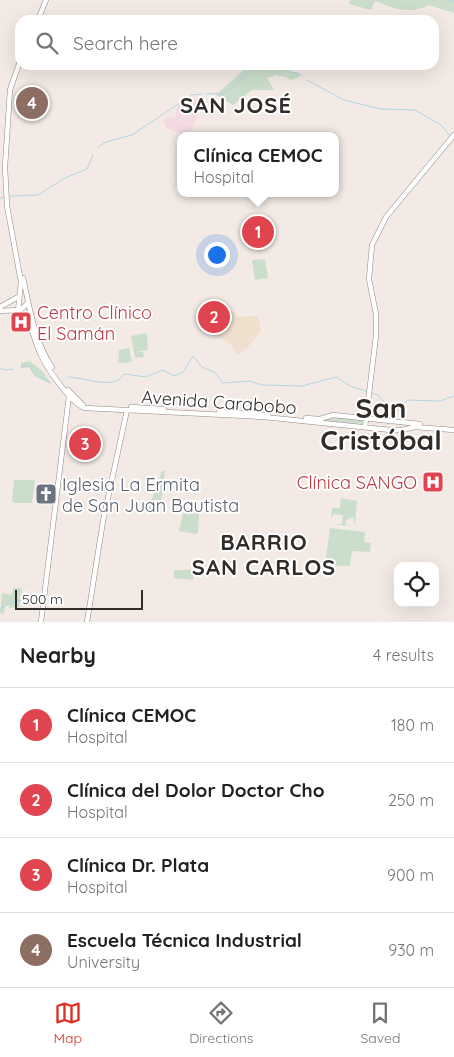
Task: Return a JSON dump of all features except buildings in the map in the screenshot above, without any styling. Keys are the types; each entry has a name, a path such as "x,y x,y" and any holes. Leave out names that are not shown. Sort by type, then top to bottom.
{"main road":[{"path":"39,15 44,0"},
{"path":"17,70 9,98 5,167 7,206 21,282 18,311 31,326 44,360 73,402 69,405"},
{"path":"20,70 12,99 7,176 28,302 45,357 72,394 83,404"},
{"path":"365,427 377,333 368,279 372,245 386,217 454,133"},
{"path":"0,309 18,297 24,298 28,302"},
{"path":"0,309 18,311 28,302"},
{"path":"41,622 69,395"},
{"name":"Avenida Carabobo","path":"73,402 126,408 264,417 392,430 415,427 454,429"},
{"name":"Avenida Carabobo","path":"73,402 86,408 126,408 316,419 333,415 359,418 366,416 393,422 454,429"},
{"path":"87,622 103,521 126,408"},
{"path":"392,430 393,422"}],"shaded area":[{"path":"188,96 198,100 198,113 190,132 177,133 167,129 163,120 167,117 175,117 177,107"},
{"path":"221,312 235,312 235,317 258,316 261,330 248,347 237,355 231,345 209,331 207,327 209,322 221,321"}],"green space":[{"path":"350,0 454,0 454,13 429,5 415,10 402,10 375,1 371,10 349,4"},
{"path":"244,70 289,70 290,72 298,72 300,77 290,80 276,75 267,78 274,90 252,90 233,105 216,95"},
{"path":"265,259 268,278 255,280 252,260"},
{"path":"147,333 148,350 136,352 143,352 144,357 135,358 131,336"},
{"path":"129,348 132,362 118,363 119,350"},
{"path":"30,361 43,372 51,384 35,376 29,367 21,368 21,363"},
{"path":"332,417 362,420 364,422 363,424 315,420"},
{"path":"162,471 165,471 160,510 148,510"},
{"path":"14,480 35,480 32,503 15,503 12,501"},
{"path":"341,498 357,501 355,524 353,517 346,520 345,524 353,526 331,524 342,524 343,515 334,514 331,518 332,508 340,508"},
{"path":"183,513 198,513 198,532 196,534 179,531"},
{"path":"330,528 365,532 364,542 371,543 370,552 352,551 350,566 325,565"},
{"path":"174,570 194,570 193,580 174,578"},
{"path":"13,588 22,588 19,607 9,608 9,605 5,605 4,614 0,613 2,593 12,595"}],"waterway":[{"path":"450,0 454,1"},
{"path":"207,94 225,93 251,70"},
{"path":"285,70 302,75"},
{"path":"307,80 344,100 381,109 415,110 441,125 449,135"},
{"path":"98,147 106,142 132,135 192,95 202,94"},
{"path":"10,196 38,195 65,178 87,169 93,155"},
{"path":"0,199 5,196"},
{"path":"68,377 113,382 124,374 146,377 163,370 174,376 183,372 193,356 202,367 214,372 223,383 249,381 262,385 302,386 336,377 350,386 378,395 391,410 402,410 404,403 408,400 440,401 454,396"},
{"path":"21,367 29,366 36,376 51,383"},
{"path":"0,368 5,370 13,369"},
{"path":"0,609 18,601 37,601"}],"place":[{"name":"Escuela Técnica Industrial","path":"32,103"},
{"name":"Clínica CEMOC","path":"258,232"},
{"name":"Clínica del Dolor Doctor Cho","path":"214,317"},
{"name":"Centro Clínico El Samán","path":"21,322"},
{"name":"Clínica Dr. Plata","path":"85,444"},
{"name":"Clínica SANGO","path":"433,482"},
{"name":"Iglesia La Ermita de San Juan Bautista","path":"46,494"}],"district":[{"name":"SAN JOSÉ","path":"236,105"},
{"name":"San Cristóbal","path":"381,423"},
{"name":"BARRIO SAN CARLOS","path":"264,554"}]}
